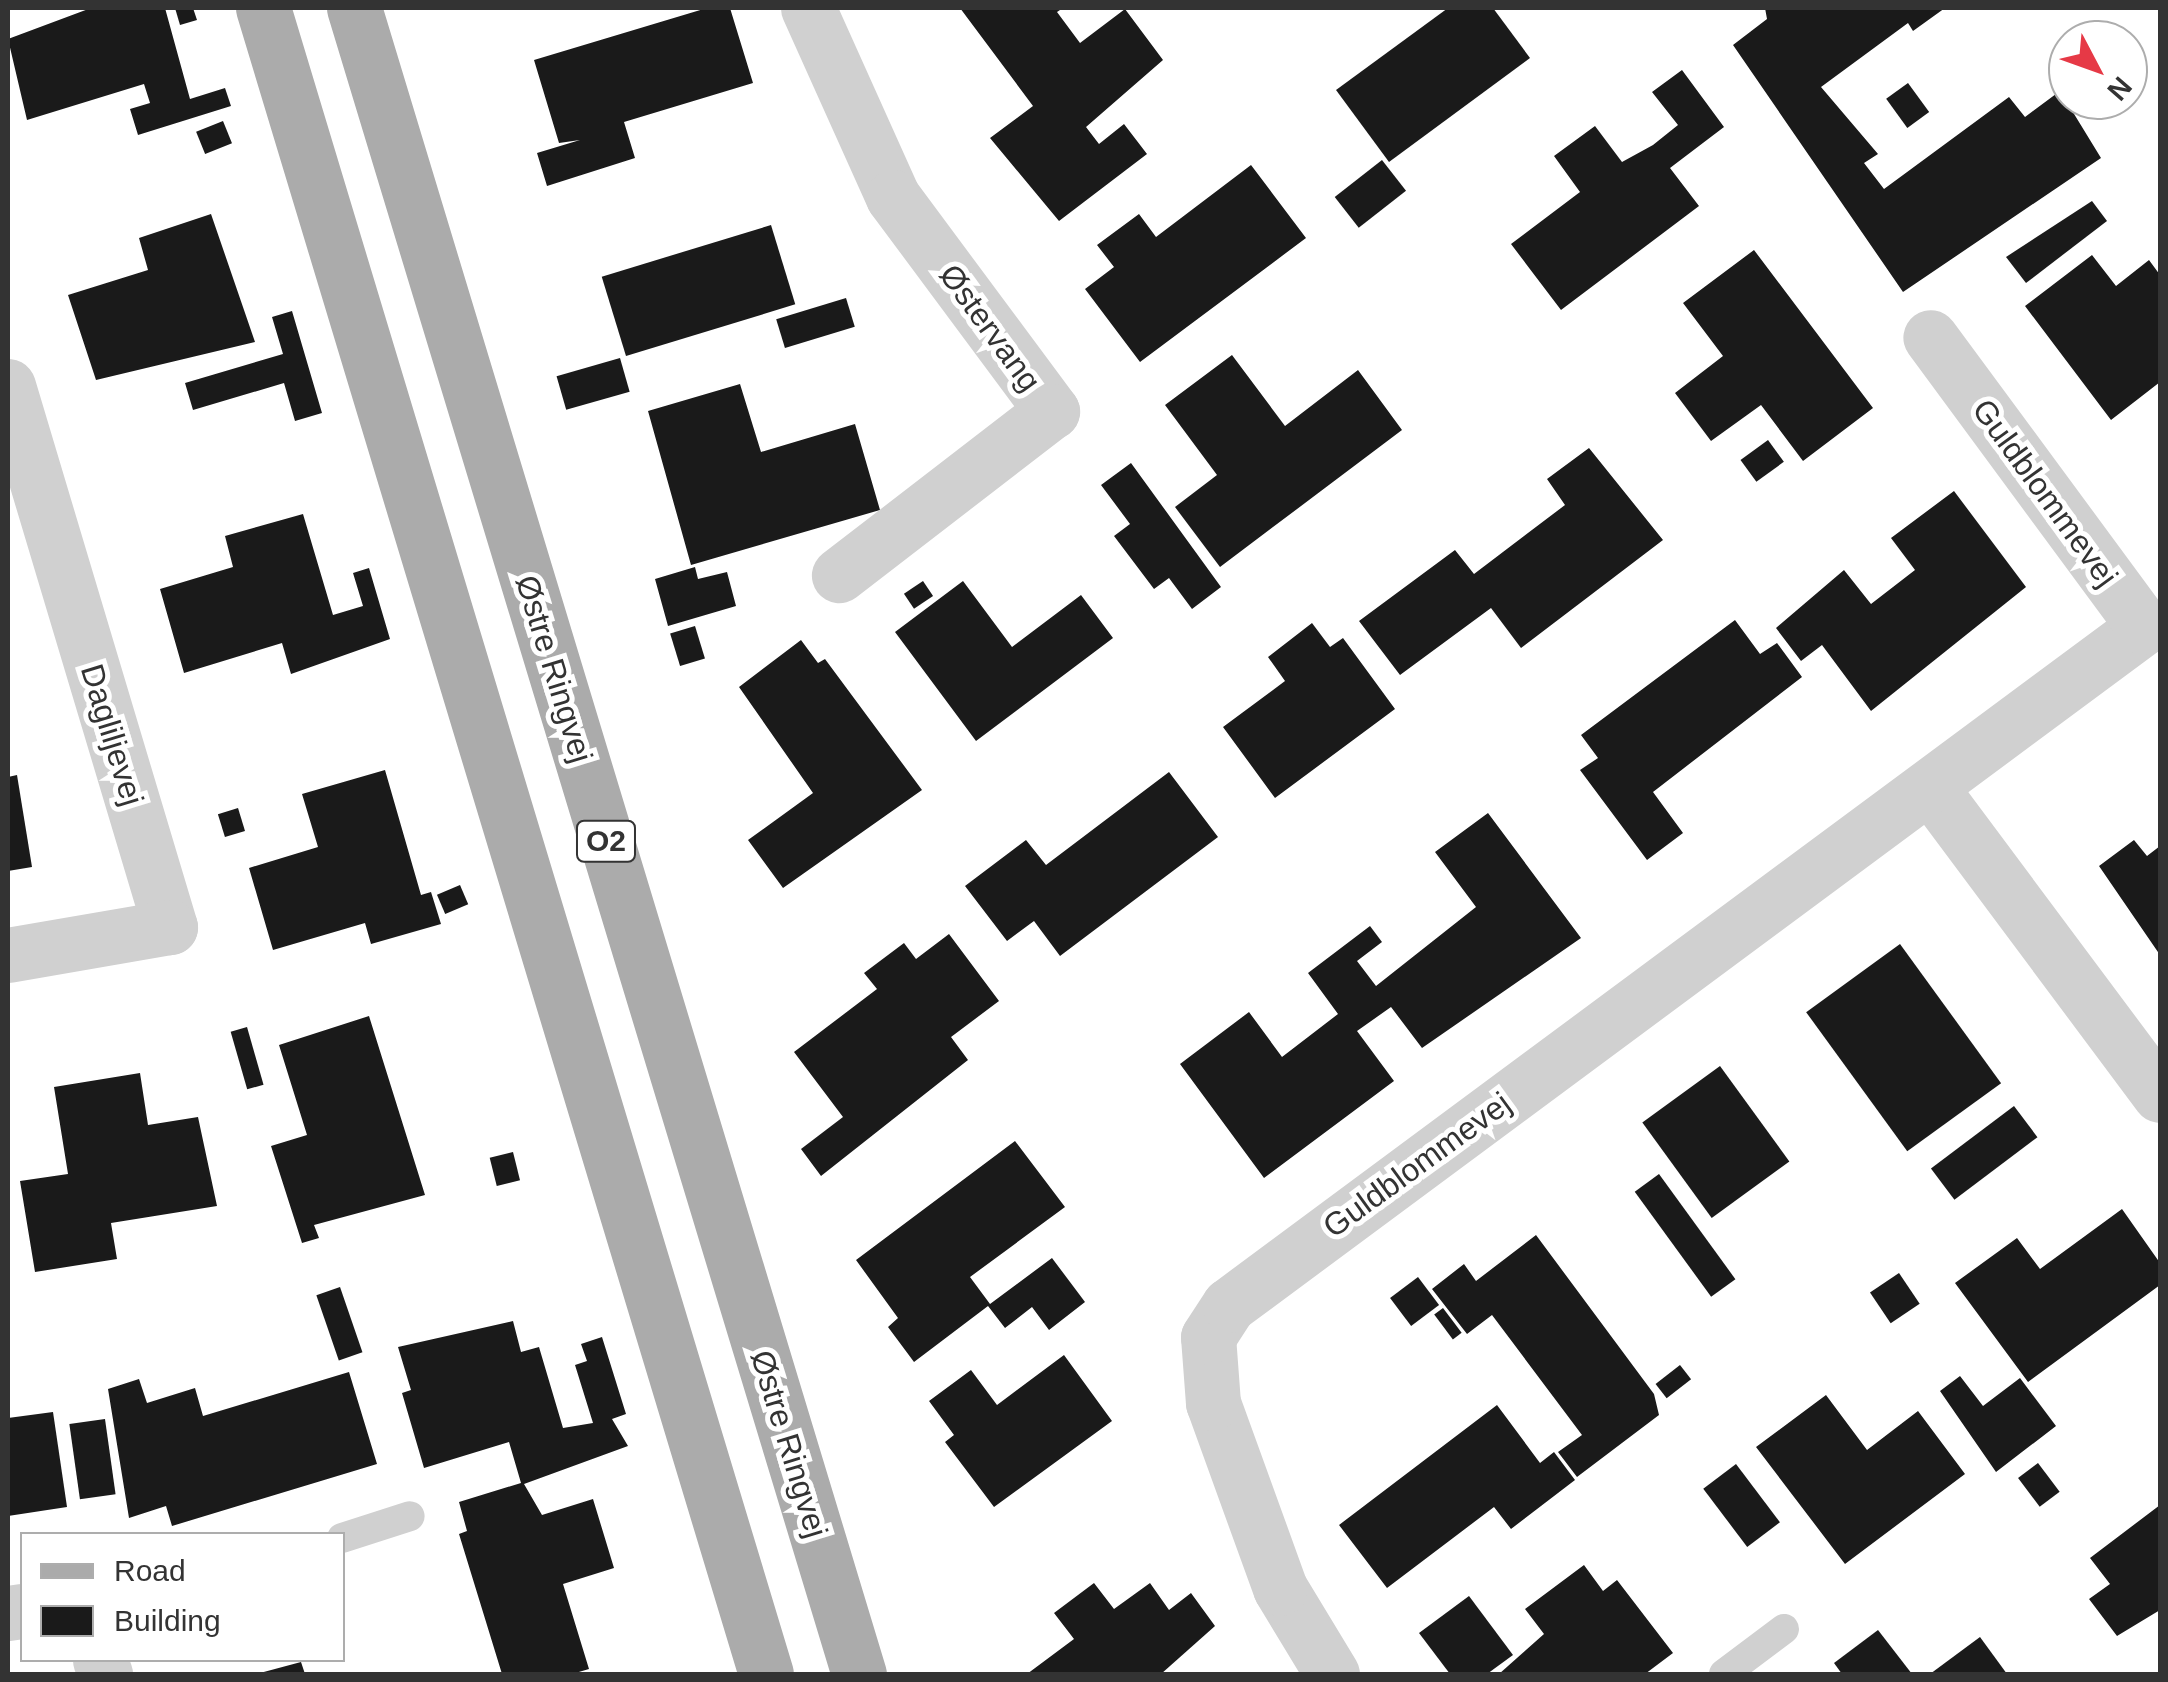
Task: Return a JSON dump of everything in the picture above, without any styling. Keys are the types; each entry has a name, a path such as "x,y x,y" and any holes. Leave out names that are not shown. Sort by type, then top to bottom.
{"main road":[{"path":"262,8 766,1674"},
{"name":"Østre Ringvej","path":"354,8 859,1674"}],"street":[{"name":"Østervang","path":"808,8 893,197 1052,411 839,575"},
{"name":"Guldblommevej","path":"1332,1674 1280,1588 1214,1403 1208,1336 1229,1305 1933,791 2144,627 1930,336"},
{"name":"Dagliljevej","path":"8,386 170,927 8,955"},
{"path":"1933,791 2160,1095"}],"lane":[{"path":"345,1537 410,1516"},
{"path":"1724,1674 1784,1629"}],"building":[{"path":"91,8 165,8 190,99 225,88 231,106 138,135 130,109 150,103 144,84 27,120 8,39"},
{"path":"175,8 193,8 197,20 180,25"},
{"path":"707,8 730,8 753,83 624,122 635,158 547,186 537,153 580,140 559,143 534,60"},
{"path":"960,8 1063,8 1057,12 1080,43 1125,9 1163,60 1086,127 1099,144 1124,124 1147,154 1059,221 990,138 1033,106"},
{"path":"1448,8 1493,8 1530,58 1389,162 1336,90"},
{"path":"1765,8 1945,8 1913,31 1908,23 1821,87 1878,154 1864,163 1884,189 2009,97 2025,117 2048,100 2048,120 2078,120 2101,158 1903,292 1733,45 1767,19"},
{"path":"1682,70 1724,127 1670,168 1699,206 1561,310 1511,244 1580,192 1554,156 1595,126 1622,162 1653,145 1678,125 1652,92"},
{"path":"1908,83 1929,112 1907,128 1886,99"},
{"path":"223,121 232,143 205,154 196,132"},
{"path":"1382,160 1406,191 1359,228 1335,197"},
{"path":"1251,165 1306,238 1140,362 1085,289 1114,267 1097,245 1139,214 1156,237"},
{"path":"2092,201 2107,221 2026,283 2006,257"},
{"path":"211,214 255,342 96,380 68,295 148,270 139,238"},
{"path":"771,225 795,304 626,356 602,277"},
{"path":"1754,250 1873,408 1803,461 1761,405 1711,441 1675,393 1723,356 1683,303"},
{"path":"2092,255 2116,286 2149,260 2160,275 2160,382 2111,420 2025,306"},
{"path":"846,298 855,327 785,348 776,319"},
{"path":"292,311 322,413 295,421 284,383 193,410 185,383 283,354 272,317"},
{"path":"1232,355 1285,426 1358,370 1402,430 1220,567 1175,507 1217,475 1165,405"},
{"path":"620,358 630,392 566,410 557,376"},
{"path":"740,384 761,452 855,424 880,510 691,565 648,411"},
{"path":"1768,440 1784,462 1756,482 1740,460"},
{"path":"1589,448 1663,540 1521,648 1491,608 1400,675 1359,621 1455,550 1474,574 1565,505 1547,479"},
{"path":"1131,463 1221,587 1192,609 1169,578 1154,589 1114,536 1130,524 1101,485"},
{"path":"1954,491 2026,587 1871,711 1822,645 1801,661 1776,628 1844,570 1871,604 1915,570 1891,538"},
{"path":"303,514 333,615 363,606 353,573 369,568 390,639 291,674 282,643 184,673 160,589 233,567 225,536"},
{"path":"695,567 698,579 727,572 736,606 668,626 655,579"},
{"path":"923,581 933,596 914,609 904,594"},
{"path":"963,581 1012,647 1081,595 1113,638 976,741 895,632"},
{"path":"1735,620 1760,654 1777,643 1802,677 1653,792 1683,833 1647,860 1580,770 1598,758 1581,735"},
{"path":"1312,623 1330,647 1343,638 1395,709 1275,798 1223,727 1285,681 1268,657"},
{"path":"695,626 705,659 680,666 670,634"},
{"path":"801,640 818,663 825,659 922,790 783,888 748,840 813,793 739,687"},
{"path":"385,770 421,895 431,892 441,924 371,944 365,923 273,950 249,868 318,847 302,794"},
{"path":"1169,772 1218,837 1060,956 1034,921 1007,941 965,886 1026,840 1046,865"},
{"path":"17,775 32,867 8,871 8,777"},
{"path":"238,808 245,831 225,837 218,814"},
{"path":"1488,813 1581,938 1422,1048 1391,1007 1357,1031 1394,1081 1264,1178 1180,1064 1249,1012 1282,1057 1338,1014 1308,973 1370,926 1382,942 1357,961 1376,986 1476,907 1435,852"},
{"path":"2134,840 2147,856 2160,846 2160,955 2099,866"},
{"path":"460,885 468,904 445,914 437,895"},
{"path":"949,934 999,1001 951,1037 968,1060 821,1176 801,1149 843,1117 794,1052 877,989 864,973 904,943 916,959"},
{"path":"1900,944 2001,1083 1907,1151 1806,1012"},
{"path":"369,1016 425,1195 314,1225 319,1238 302,1243 271,1146 307,1135 279,1045"},
{"path":"247,1027 264,1085 247,1089 231,1032"},
{"path":"1720,1066 1789,1161 1712,1218 1642,1122"},
{"path":"140,1073 148,1125 198,1117 217,1206 111,1223 117,1259 35,1272 20,1181 68,1174 54,1087"},
{"path":"2014,1106 2037,1137 1954,1200 1931,1169"},
{"path":"1015,1141 1065,1207 970,1277 990,1304 1052,1258 1085,1302 1049,1330 1032,1307 1005,1328 988,1306 914,1362 888,1327 898,1318 856,1260"},
{"path":"513,1152 520,1180 497,1186 490,1158"},
{"path":"1659,1174 1735,1279 1711,1297 1635,1192"},
{"path":"2122,1209 2160,1263 2160,1285 2028,1382 1955,1283 2017,1238 2040,1269"},
{"path":"1536,1235 1654,1394 1659,1415 1577,1477 1558,1452 1582,1435 1492,1315 1467,1334 1432,1289 1464,1264 1476,1281"},
{"path":"1899,1273 1920,1304 1891,1323 1870,1293"},
{"path":"1418,1277 1439,1305 1411,1326 1390,1298"},
{"path":"340,1287 362,1352 339,1360 316,1295"},
{"path":"1443,1308 1462,1333 1453,1339 1434,1315"},
{"path":"513,1321 521,1352 539,1347 563,1428 593,1423 575,1365 587,1361 581,1344 602,1337 626,1414 612,1419 628,1446 524,1484 542,1515 593,1499 614,1568 563,1584 589,1669 572,1674 502,1674 459,1534 467,1531 459,1502 521,1483 509,1442 424,1468 402,1393 411,1390 398,1347"},
{"path":"1064,1355 1112,1421 994,1507 945,1442 954,1435 929,1401 971,1370 997,1405"},
{"path":"1680,1365 1691,1379 1667,1398 1656,1384"},
{"path":"349,1372 377,1464 172,1526 166,1506 129,1518 108,1389 139,1379 147,1403 195,1388 203,1416"},
{"path":"1960,1376 1983,1406 2020,1378 2056,1426 1996,1472 1940,1391"},
{"path":"1826,1395 1867,1450 1918,1411 1965,1474 1845,1564 1756,1447"},
{"path":"1497,1405 1540,1463 1554,1452 1575,1480 1511,1529 1494,1507 1387,1588 1339,1525"},
{"path":"53,1412 67,1507 8,1516 8,1418"},
{"path":"105,1419 116,1494 80,1499 69,1424"},
{"path":"2038,1463 2060,1492 2040,1507 2018,1478"},
{"path":"1736,1464 1780,1522 1747,1547 1703,1489"},
{"path":"2160,1505 2160,1610 2117,1636 2089,1599 2110,1584 2090,1558"},
{"path":"1584,1565 1603,1591 1617,1580 1673,1653 1645,1674 1499,1674 1544,1634 1525,1609"},
{"path":"1094,1583 1114,1609 1150,1583 1169,1610 1191,1593 1215,1626 1161,1674 1027,1674 1074,1639 1054,1613"},
{"path":"1469,1596 1513,1655 1487,1674 1450,1674 1419,1633"},
{"path":"1878,1630 1912,1674 1842,1674 1834,1663"},
{"path":"1980,1637 2007,1674 1930,1674"},
{"path":"301,1662 305,1674 260,1674 260,1673"}]}
